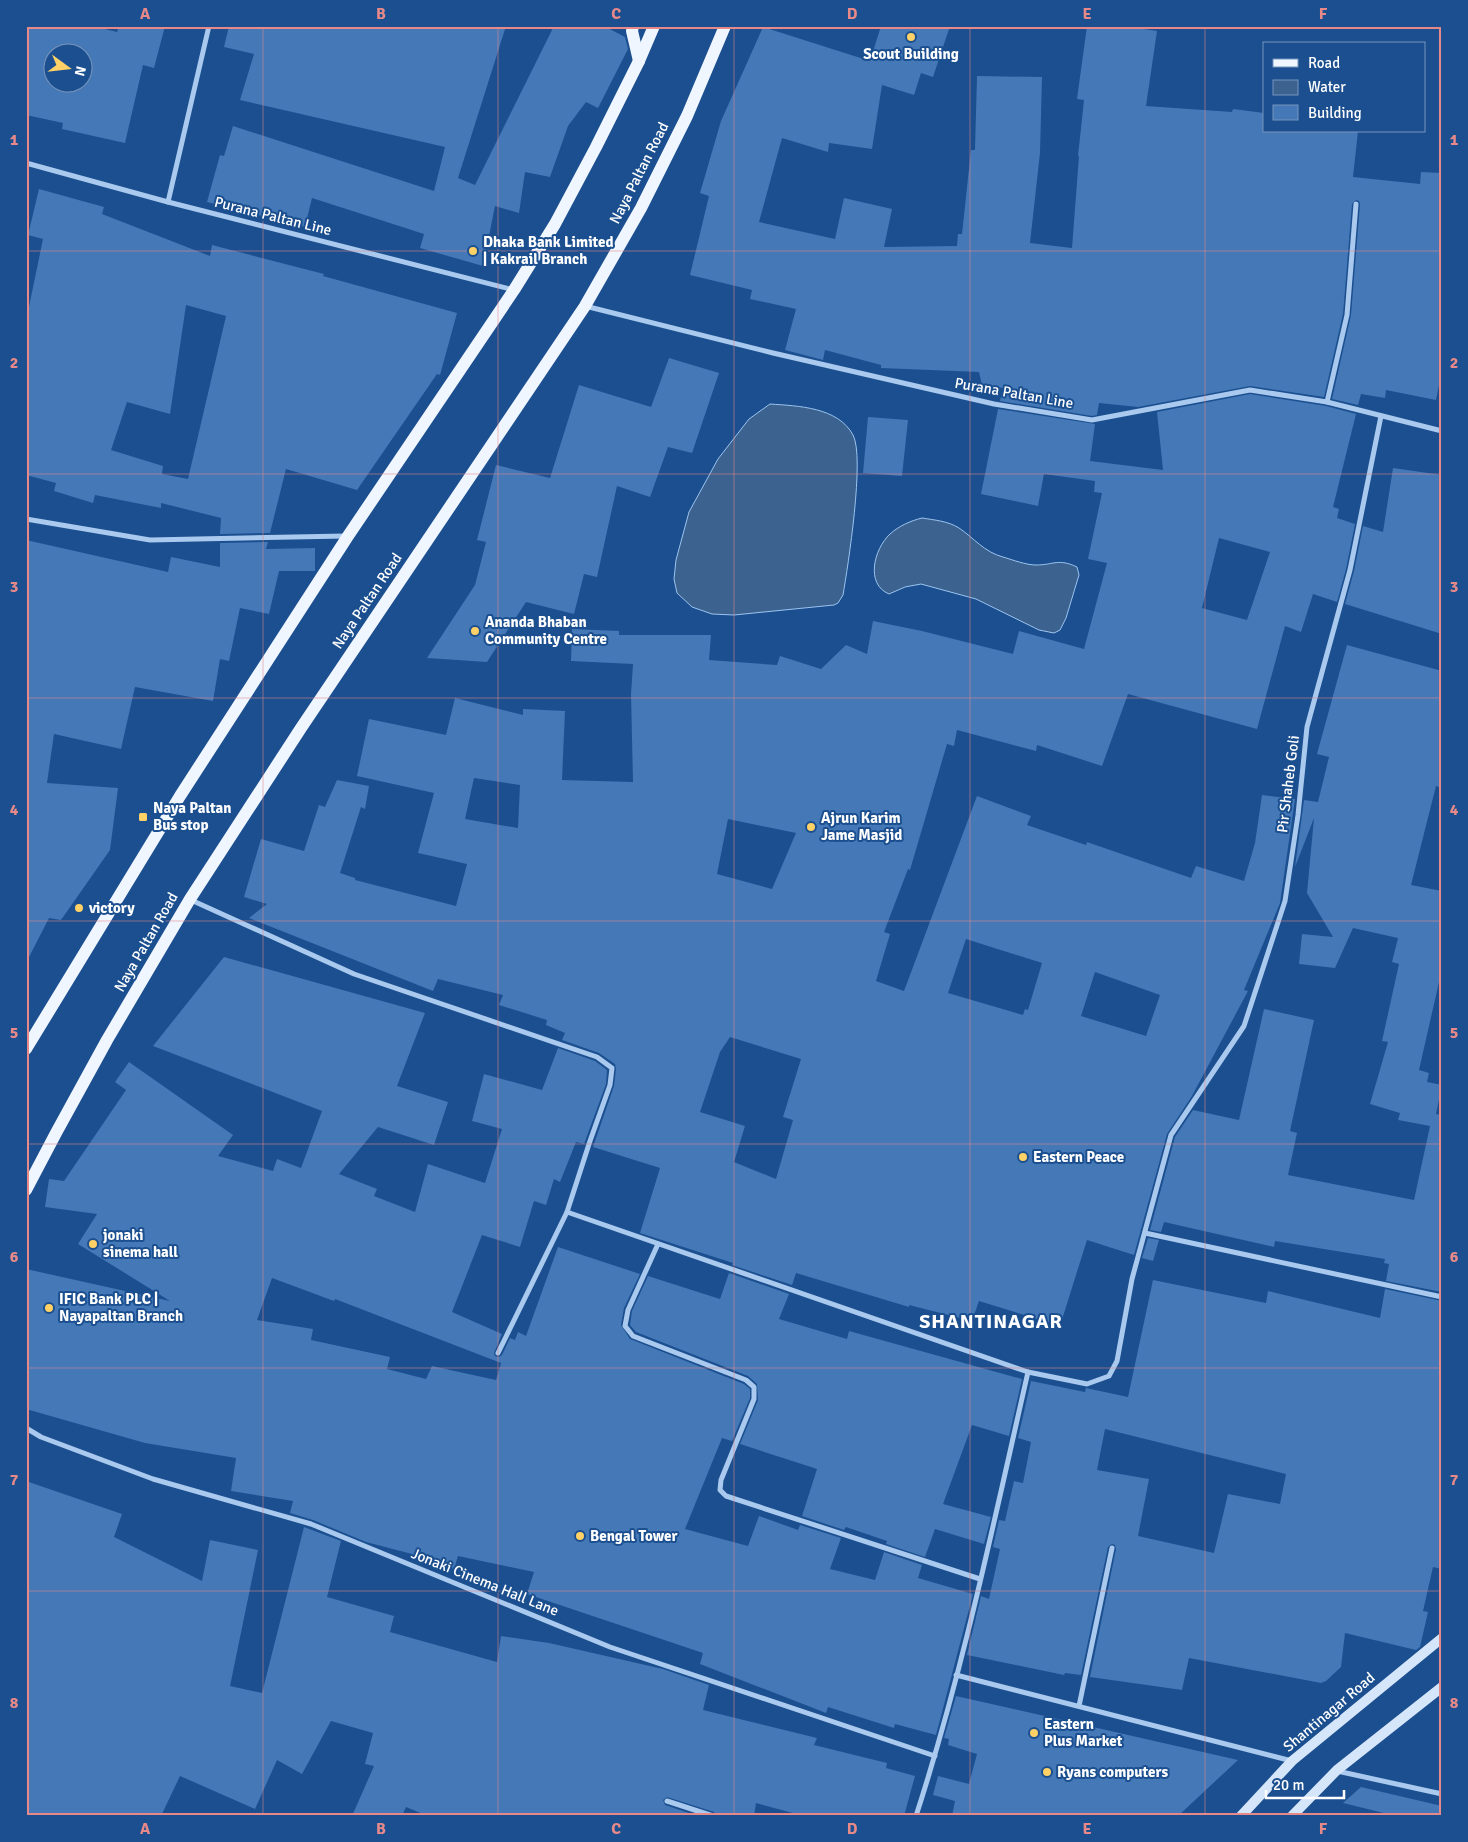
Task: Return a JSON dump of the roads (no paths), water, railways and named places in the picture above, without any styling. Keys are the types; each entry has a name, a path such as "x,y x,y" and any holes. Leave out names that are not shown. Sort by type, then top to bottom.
{"main road":[{"path":"633,26 632,31 639,61"},
{"path":"26,1049 180,796 348,536 514,290 559,215 596,147 639,61 654,26"},
{"name":"Naya Paltan Road","path":"26,1190 107,1040 190,899 301,728 585,306 641,208 687,116 725,26"},
{"name":"Shantinagar Road","path":"1241,1816 1292,1761 1442,1638"},
{"path":"1292,1816 1337,1770 1442,1687"}],"street":[{"path":"168,202 210,26"},
{"name":"Purana Paltan Line","path":"26,162 168,202 514,290"},
{"path":"1327,402 1347,314 1356,204"},
{"name":"Purana Paltan Line","path":"585,306 994,404 1092,420 1250,390 1327,402 1442,431"},
{"name":"Pir Shaheb Goli","path":"567,1212 1028,1372 1087,1384 1108,1376 1117,1361 1132,1279 1171,1135 1244,1026 1284,901 1298,815 1307,727 1350,570 1381,416"},
{"path":"26,519 150,540 348,536"},
{"path":"190,899 354,974 597,1057 612,1068 610,1085 567,1212 498,1353"},
{"path":"1145,1234 1442,1297"},
{"path":"658,1244 628,1310 625,1326 632,1336 746,1380 754,1387 754,1399 721,1480 720,1490 726,1496 980,1578"},
{"path":"916,1816 935,1756 956,1675 1028,1372"},
{"name":"Jonaki Cinema Hall Lane","path":"26,1428 41,1437 153,1479 312,1524 610,1647 935,1756"},
{"path":"1079,1706 1112,1548"},
{"path":"956,1675 1292,1761"},
{"path":"1337,1770 1442,1794"},
{"path":"667,1801 713,1816"}],"water":[{"path":"770,404 805,407 828,413 846,426 853,435 856,447 856,488 852,537 843,595 838,603 834,605 734,615 712,614 692,607 677,593 674,579 676,560 689,512 718,459 749,419"},
{"path":"922,518 941,521 955,526 996,555 1032,565 1060,562 1077,567 1079,575 1066,618 1060,630 1054,633 1039,630 976,599 921,584 905,587 889,594 881,589 877,583 874,566 884,540 893,531 905,524"}],"place":[{"name":"Scout Building","path":"911,37"},
{"name":"Dhaka Bank Limited | Kakrail Branch","path":"473,251"},
{"name":"Ananda Bhaban Community Centre","path":"475,631"},
{"name":"Naya Paltan Bus stop","path":"143,817"},
{"name":"Ajrun Karim Jame Masjid","path":"811,827"},
{"name":"victory","path":"79,908"},
{"name":"Eastern Peace","path":"1023,1157"},
{"name":"jonaki sinema hall","path":"93,1244"},
{"name":"IFIC Bank PLC | Nayapaltan Branch","path":"49,1308"},
{"name":"Bengal Tower","path":"580,1536"},
{"name":"Eastern Plus Market","path":"1034,1733"},
{"name":"Ryans computers","path":"1047,1772"}],"district":[{"name":"SHANTINAGAR","path":"991,1321"}]}
